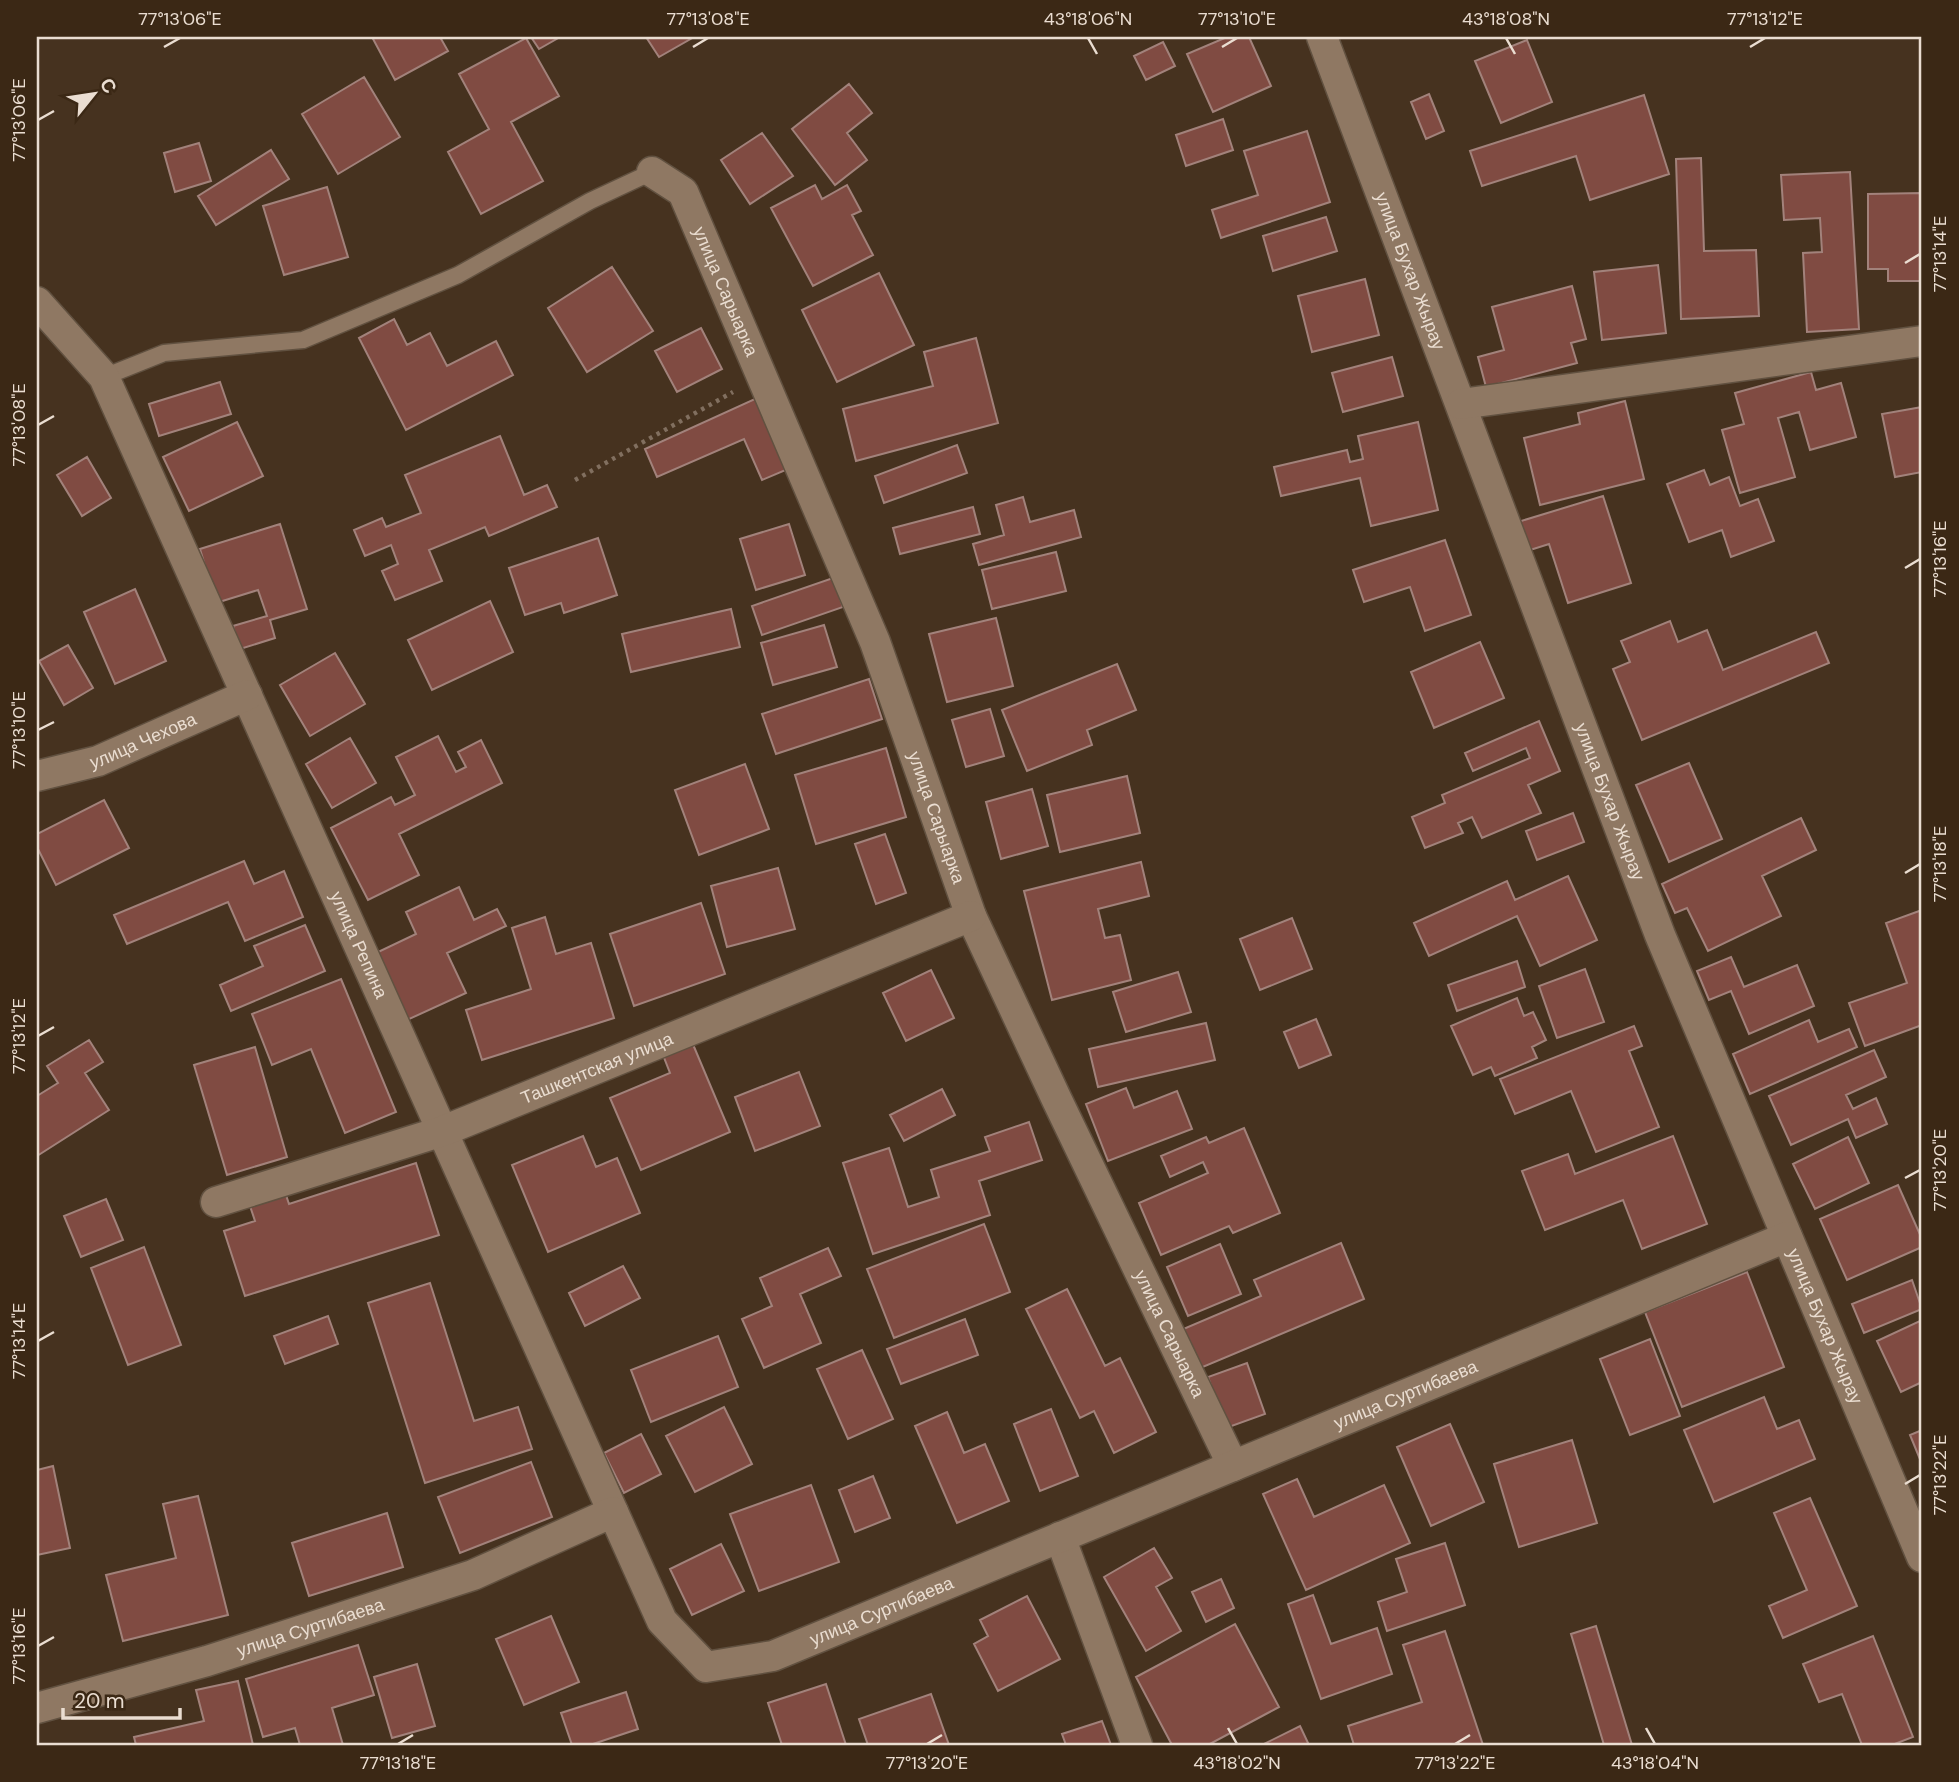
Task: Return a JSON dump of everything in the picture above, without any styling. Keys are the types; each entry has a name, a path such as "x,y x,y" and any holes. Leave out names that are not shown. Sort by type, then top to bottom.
{"street":[{"name":"улица Бухар Жырау","path":"1322,37 1660,935 1922,1557"},
{"name":"улица Сарыарка","path":"652,172 683,192 875,642 971,916 1062,1112 1233,1466"},
{"name":"улица Репина","path":"37,302 104,377 613,1512"},
{"path":"1461,404 1922,341"},
{"name":"улица Чехова","path":"37,776 98,761 247,695"},
{"name":"Ташкентская улица","path":"216,1202 443,1132 971,916"},
{"name":"улица Суртибаева","path":"37,1708 207,1661 473,1575 613,1512 662,1621 706,1667 773,1656 1787,1237"},
{"path":"1060,1538 1137,1745"}],"lane":[{"path":"104,377 164,353 303,340 458,275 590,201 652,172"}],"path":[{"path":"575,480 762,376"}],"building":[{"path":"372,37 440,37 448,51 395,80"},
{"path":"531,37 560,37 539,49"},
{"path":"646,37 694,37 659,57"},
{"path":"1227,37 1249,37 1271,86 1213,112 1187,54"},
{"path":"526,38 559,96 511,122 543,181 481,214 448,152 489,129 459,74"},
{"path":"1527,40 1552,102 1501,123 1475,61"},
{"path":"1163,42 1175,66 1146,80 1134,56"},
{"path":"364,77 400,137 338,174 302,114"},
{"path":"849,84 872,113 847,133 867,160 835,185 792,129"},
{"path":"1429,94 1444,131 1426,139 1411,102"},
{"path":"1644,95 1669,174 1590,200 1576,156 1482,186 1470,151"},
{"path":"1223,119 1233,150 1186,166 1176,135"},
{"path":"1307,131 1330,202 1221,238 1212,210 1258,195 1244,151"},
{"path":"762,133 793,176 750,204 721,160"},
{"path":"199,143 211,181 175,192 164,153"},
{"path":"271,150 289,179 216,225 198,196"},
{"path":"1701,158 1704,251 1756,250 1759,316 1681,319 1676,159"},
{"path":"1850,172 1859,329 1807,332 1803,253 1822,252 1820,218 1784,220 1781,175"},
{"path":"815,185 822,199 847,185 861,211 852,215 873,255 813,286 771,208"},
{"path":"327,187 348,257 284,275 263,206"},
{"path":"1922,193 1922,281 1888,281 1888,269 1868,269 1868,194"},
{"path":"1326,217 1337,251 1273,271 1263,236"},
{"path":"1658,265 1666,333 1602,340 1594,272"},
{"path":"612,267 653,331 587,372 548,308"},
{"path":"879,273 914,345 837,382 802,310"},
{"path":"1365,279 1379,335 1312,352 1298,296"},
{"path":"1572,286 1586,339 1571,343 1577,363 1486,387 1478,357 1504,350 1492,307"},
{"path":"394,319 407,345 430,333 447,366 496,341 513,375 406,430 359,338"},
{"path":"701,328 722,369 677,392 655,351"},
{"path":"976,338 998,423 856,461 843,409 933,386 924,352"},
{"path":"1392,357 1403,396 1343,412 1332,373"},
{"path":"1811,372 1816,390 1841,383 1856,437 1810,450 1799,412 1778,418 1795,477 1740,493 1722,430 1744,424 1735,393"},
{"path":"220,382 231,414 159,436 149,404"},
{"path":"757,398 788,469 762,480 744,439 657,477 645,449"},
{"path":"1625,401 1644,479 1540,505 1524,438 1580,424 1578,413"},
{"path":"1922,407 1922,472 1895,477 1882,414"},
{"path":"237,422 263,476 189,511 163,457"},
{"path":"1418,422 1438,510 1371,526 1360,478 1281,496 1274,467 1347,450 1350,462 1363,459 1358,436"},
{"path":"500,436 524,495 547,485 557,507 489,536 485,527 429,550 442,581 395,600 382,571 398,564 391,545 365,556 354,530 382,518 386,527 421,513 405,475"},
{"path":"957,445 967,473 884,503 875,476"},
{"path":"87,457 111,498 82,516 57,475"},
{"path":"1704,470 1710,485 1729,477 1740,506 1758,499 1774,541 1731,557 1722,530 1689,542 1667,484"},
{"path":"1603,496 1631,583 1568,603 1549,544 1527,551 1518,522"},
{"path":"1023,497 1030,522 1074,510 1081,537 979,565 973,544 1004,535 996,505"},
{"path":"973,507 980,534 900,554 893,528"},
{"path":"280,524 307,609 270,620 275,638 240,649 233,626 267,616 258,590 216,603 200,549"},
{"path":"789,524 805,575 756,590 740,539"},
{"path":"598,538 617,595 564,613 561,603 525,615 509,568"},
{"path":"1445,540 1471,615 1425,631 1410,587 1364,602 1353,570"},
{"path":"1056,552 1066,591 992,609 982,570"},
{"path":"833,578 843,607 762,635 752,606"},
{"path":"135,589 166,661 115,684 84,612"},
{"path":"490,601 513,652 432,690 408,640"},
{"path":"731,609 740,647 631,672 622,634"},
{"path":"996,618 1013,686 947,702 929,634"},
{"path":"1670,621 1678,642 1707,630 1723,670 1816,632 1829,663 1642,740 1613,669 1630,662 1621,641"},
{"path":"824,625 837,667 773,685 761,643"},
{"path":"1480,642 1504,698 1434,728 1411,672"},
{"path":"68,645 93,688 64,705 39,661"},
{"path":"335,653 365,704 310,736 280,685"},
{"path":"1117,664 1136,710 1087,730 1092,745 1027,771 1002,710"},
{"path":"869,679 882,719 776,754 762,714"},
{"path":"990,709 1004,756 966,767 952,720"},
{"path":"1539,721 1560,771 1528,785 1541,813 1482,838 1472,817 1458,823 1463,833 1425,848 1412,817 1445,803 1442,795 1530,758 1526,748 1473,771 1465,753"},
{"path":"438,736 456,772 466,767 458,752 481,740 502,783 399,834 419,875 368,900 331,828 391,797 395,805 415,795 396,757"},
{"path":"350,738 376,783 332,808 306,764"},
{"path":"886,748 906,817 816,844 795,775"},
{"path":"1689,763 1722,839 1669,862 1636,785"},
{"path":"745,764 769,829 699,855 675,790"},
{"path":"1127,776 1140,833 1060,852 1047,795"},
{"path":"1032,789 1048,846 1001,859 986,802"},
{"path":"104,800 129,848 56,885 37,847 37,834"},
{"path":"1573,813 1584,842 1537,860 1526,831"},
{"path":"1801,818 1816,850 1762,876 1781,916 1708,951 1687,908 1675,913 1662,884"},
{"path":"885,834 906,893 876,904 855,844"},
{"path":"244,861 254,884 284,871 303,917 245,941 228,902 127,944 114,915"},
{"path":"1141,862 1149,896 1098,909 1105,938 1120,935 1131,980 1052,1000 1024,891"},
{"path":"778,868 795,929 727,947 711,886"},
{"path":"1568,876 1597,940 1540,966 1517,916 1429,956 1414,923 1507,881 1515,900"},
{"path":"459,887 474,920 497,909 506,926 447,953 466,993 407,1020 376,953 416,934 406,912"},
{"path":"701,903 725,974 634,1006 610,934"},
{"path":"1922,910 1922,1025 1865,1046 1849,1003 1907,983 1886,923"},
{"path":"545,917 556,954 591,943 614,1018 482,1060 466,1010 531,989 512,928"},
{"path":"1292,918 1312,969 1260,990 1240,939"},
{"path":"305,925 325,971 231,1011 220,985 263,966 254,946"},
{"path":"1731,957 1744,987 1797,965 1814,1006 1749,1034 1731,991 1709,1000 1697,971"},
{"path":"1517,961 1525,987 1457,1011 1448,985"},
{"path":"1585,969 1604,1022 1557,1038 1539,986"},
{"path":"931,970 954,1018 906,1041 883,993"},
{"path":"1178,972 1191,1012 1126,1032 1113,992"},
{"path":"341,979 396,1112 345,1133 311,1049 272,1065 252,1014"},
{"path":"1517,998 1524,1016 1533,1012 1546,1040 1532,1047 1537,1058 1495,1076 1491,1067 1473,1075 1451,1026"},
{"path":"1316,1019 1331,1055 1299,1068 1284,1032"},
{"path":"1809,1020 1818,1042 1849,1029 1857,1047 1750,1094 1733,1054"},
{"path":"1206,1023 1215,1060 1098,1087 1089,1049"},
{"path":"1634,1026 1642,1046 1629,1051 1659,1127 1596,1152 1571,1091 1515,1114 1500,1079"},
{"path":"89,1040 103,1062 85,1073 109,1110 37,1156 37,1096 58,1083 47,1066"},
{"path":"692,1042 730,1132 641,1170 610,1098 670,1073 663,1055"},
{"path":"255,1047 287,1157 227,1175 194,1065"},
{"path":"1874,1050 1886,1077 1846,1095 1853,1109 1876,1098 1887,1124 1856,1138 1848,1119 1791,1145 1769,1096"},
{"path":"799,1072 820,1126 755,1151 735,1097"},
{"path":"1126,1088 1134,1108 1177,1091 1192,1129 1108,1161 1086,1104"},
{"path":"942,1089 955,1115 904,1141 890,1115"},
{"path":"1029,1122 1042,1160 979,1181 990,1215 873,1254 843,1163 889,1148 908,1207 939,1197 931,1170 990,1151 985,1137"},
{"path":"1244,1128 1280,1213 1233,1233 1229,1226 1161,1255 1139,1203 1208,1173 1203,1162 1170,1177 1161,1156 1206,1137 1209,1143"},
{"path":"583,1136 596,1167 617,1158 640,1213 548,1252 512,1165"},
{"path":"1673,1136 1707,1224 1642,1249 1623,1200 1545,1230 1522,1171 1568,1154 1575,1174"},
{"path":"1848,1137 1869,1183 1815,1209 1793,1164"},
{"path":"416,1163 439,1235 245,1296 224,1231 255,1221 249,1203 285,1192 289,1204"},
{"path":"1898,1185 1922,1239 1922,1247 1847,1280 1820,1219"},
{"path":"106,1199 123,1240 81,1257 64,1216"},
{"path":"984,1224 1010,1292 894,1338 867,1269"},
{"path":"1341,1243 1364,1299 1198,1369 1181,1330 1261,1296 1254,1280"},
{"path":"1220,1244 1241,1294 1188,1316 1167,1267"},
{"path":"144,1247 181,1345 128,1365 91,1268"},
{"path":"828,1248 841,1276 800,1294 821,1343 764,1368 742,1319 772,1306 760,1278"},
{"path":"623,1266 640,1298 585,1326 569,1293"},
{"path":"1747,1272 1784,1367 1682,1407 1645,1312"},
{"path":"1912,1280 1922,1309 1864,1333 1852,1304"},
{"path":"430,1283 474,1421 518,1407 532,1449 425,1483 368,1303"},
{"path":"1067,1289 1105,1366 1120,1358 1156,1432 1114,1453 1094,1411 1080,1418 1026,1309"},
{"path":"328,1316 338,1344 285,1364 274,1336"},
{"path":"965,1319 978,1355 901,1384 887,1349"},
{"path":"1922,1320 1922,1382 1901,1392 1877,1341"},
{"path":"718,1336 738,1387 651,1422 631,1370"},
{"path":"1650,1339 1680,1416 1630,1435 1600,1359"},
{"path":"862,1350 893,1419 848,1439 817,1369"},
{"path":"1247,1363 1265,1414 1226,1428 1208,1377"},
{"path":"1764,1397 1777,1429 1799,1420 1815,1459 1714,1502 1684,1430"},
{"path":"724,1407 752,1464 695,1492 666,1436"},
{"path":"1051,1409 1078,1476 1040,1491 1014,1424"},
{"path":"947,1412 964,1453 985,1444 1009,1501 957,1523 915,1426"},
{"path":"1450,1424 1484,1502 1431,1526 1397,1447"},
{"path":"1922,1430 1922,1464 1910,1435"},
{"path":"641,1434 661,1474 624,1493 604,1453"},
{"path":"1572,1440 1597,1523 1519,1547 1494,1464"},
{"path":"531,1462 552,1517 460,1553 438,1497"},
{"path":"53,1466 70,1548 37,1555 37,1470"},
{"path":"873,1476 890,1518 855,1532 839,1490"},
{"path":"1297,1479 1314,1517 1384,1485 1410,1543 1306,1590 1263,1494"},
{"path":"811,1485 839,1562 759,1591 730,1514"},
{"path":"198,1496 228,1615 123,1641 106,1575 176,1558 163,1504"},
{"path":"1810,1498 1857,1606 1783,1638 1769,1606 1807,1590 1774,1513"},
{"path":"387,1513 403,1567 309,1596 292,1543"},
{"path":"1445,1543 1465,1605 1387,1631 1378,1602 1407,1592 1396,1559"},
{"path":"721,1544 744,1591 692,1615 670,1569"},
{"path":"1154,1548 1172,1578 1156,1587 1181,1631 1146,1651 1104,1577"},
{"path":"1221,1579 1234,1608 1206,1622 1192,1592"},
{"path":"1313,1595 1331,1644 1377,1628 1392,1674 1321,1699 1288,1604"},
{"path":"1027,1596 1060,1659 998,1691 974,1644 988,1636 980,1620"},
{"path":"551,1616 579,1682 524,1705 496,1639"},
{"path":"1235,1624 1279,1707 1208,1745 1172,1745 1136,1677"},
{"path":"1596,1626 1632,1745 1604,1745 1571,1634"},
{"path":"1445,1631 1483,1745 1354,1745 1348,1726 1422,1702 1403,1645"},
{"path":"1873,1636 1913,1737 1892,1745 1862,1745 1842,1694 1819,1702 1803,1664"},
{"path":"358,1645 374,1695 332,1708 343,1745 300,1745 295,1728 263,1737 246,1679"},
{"path":"417,1664 435,1726 392,1738 374,1677"},
{"path":"238,1681 253,1745 136,1745 134,1737 204,1721 196,1690"},
{"path":"826,1684 846,1745 782,1745 768,1703"},
{"path":"626,1692 638,1729 590,1745 572,1745 561,1713"},
{"path":"931,1694 949,1745 868,1745 859,1719"},
{"path":"1102,1721 1111,1745 1066,1745 1062,1734"},
{"path":"1300,1726 1309,1745 1262,1745"}]}
